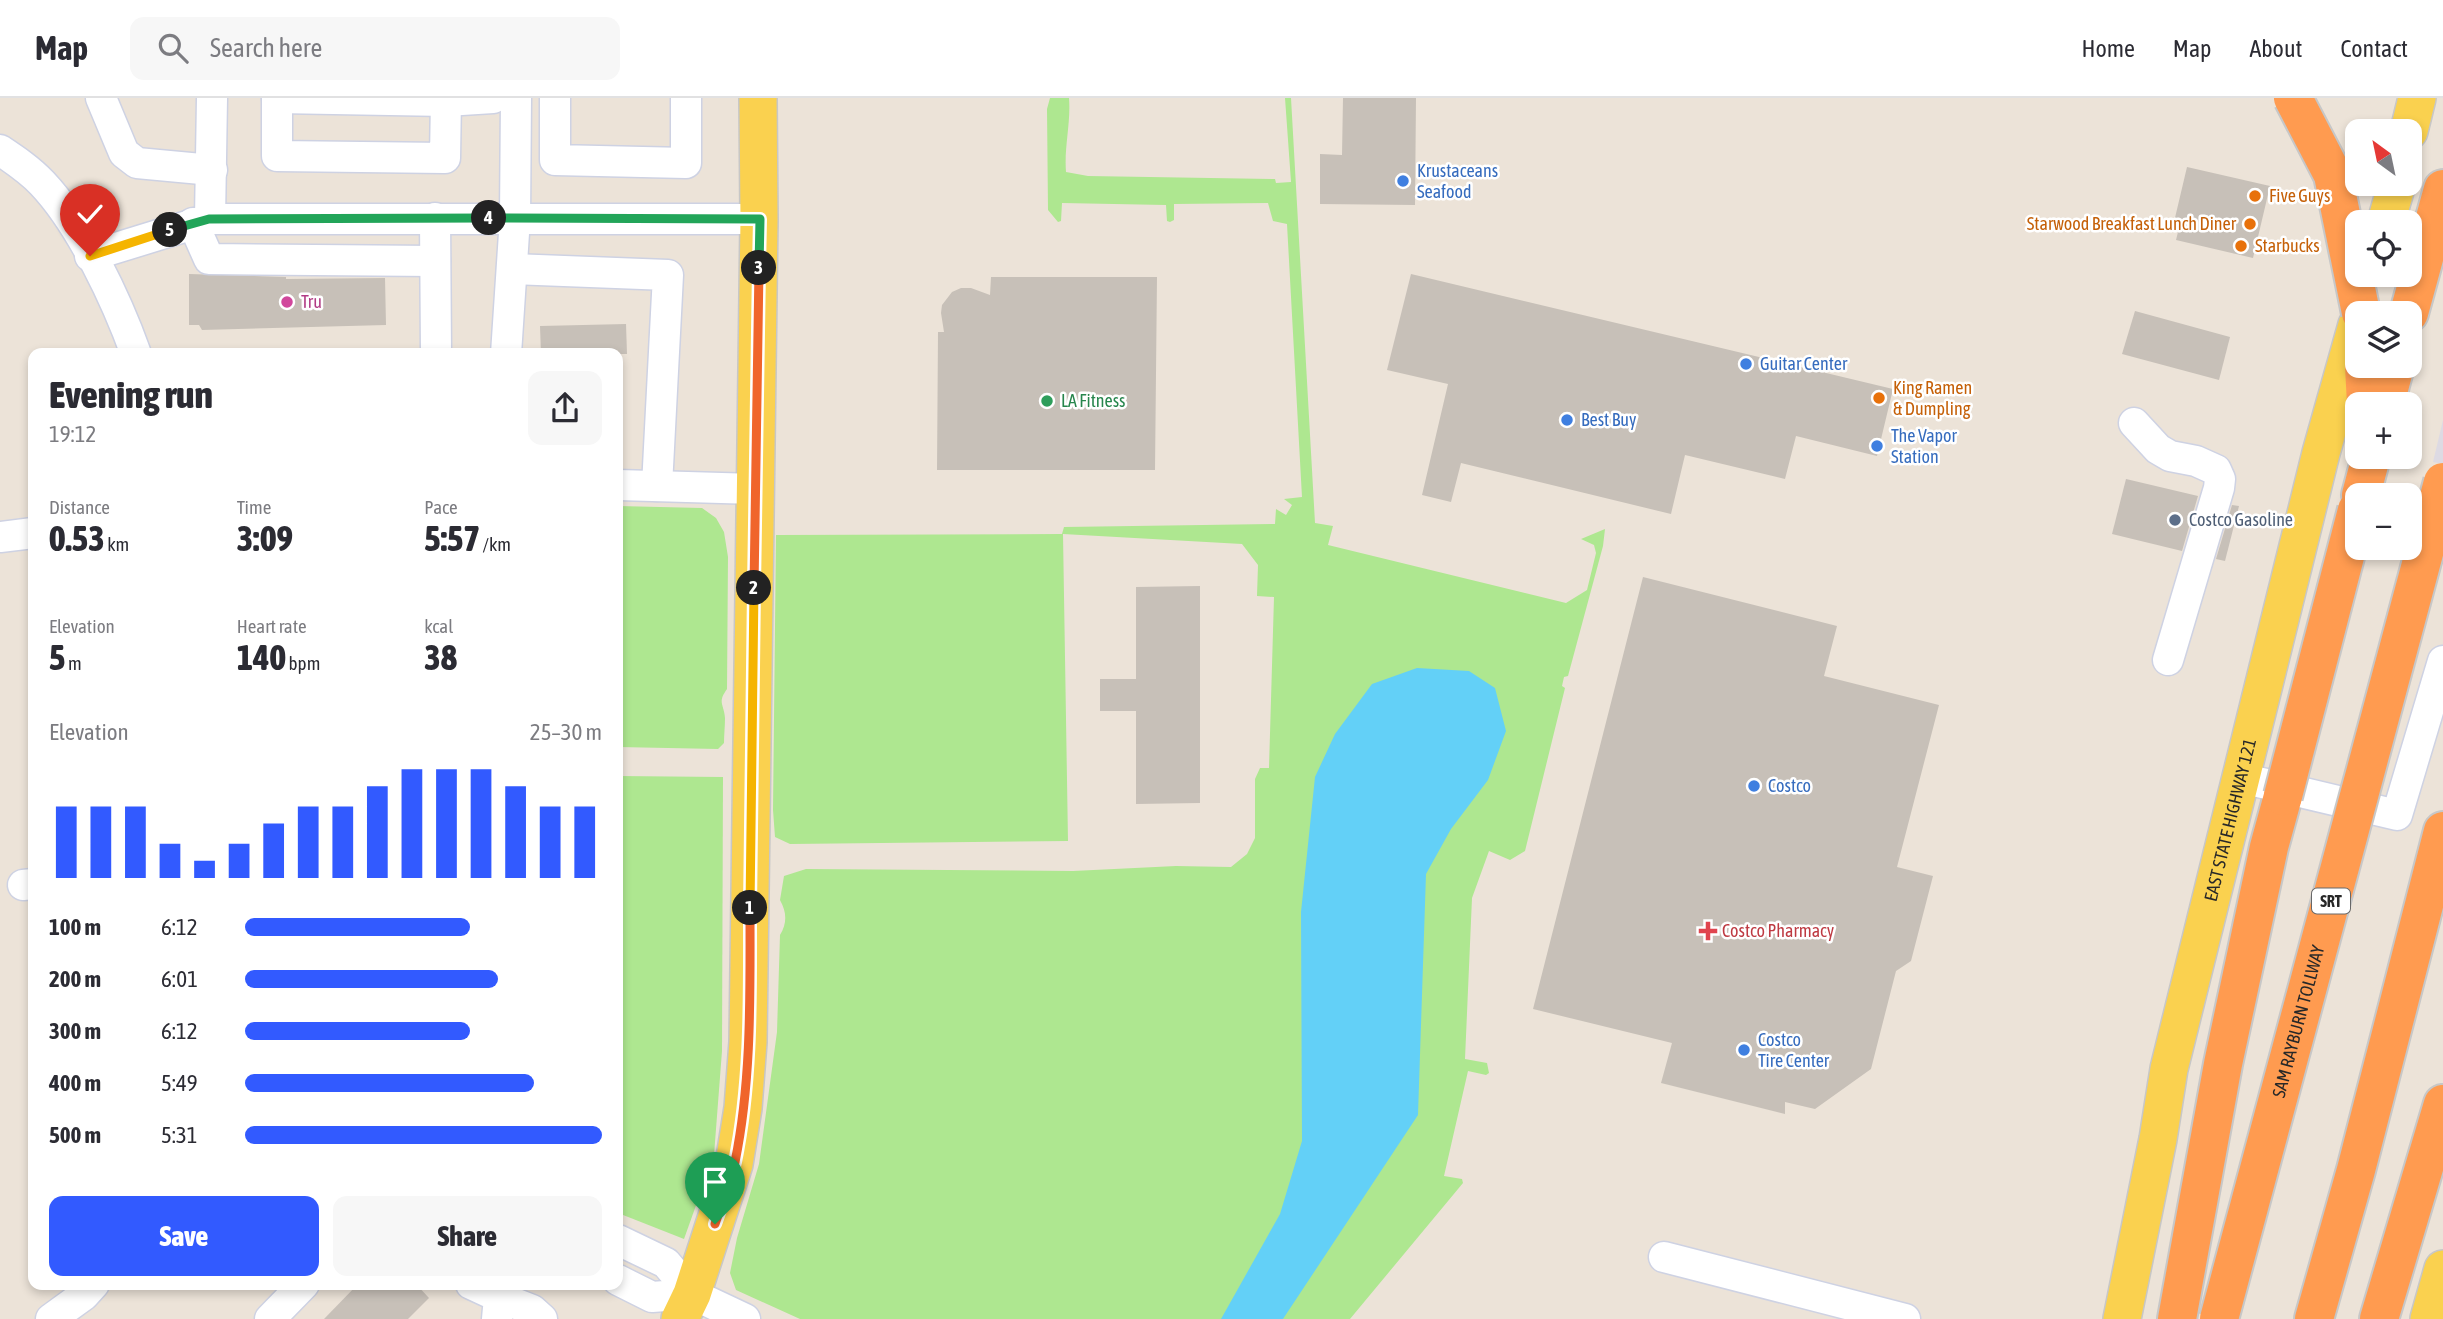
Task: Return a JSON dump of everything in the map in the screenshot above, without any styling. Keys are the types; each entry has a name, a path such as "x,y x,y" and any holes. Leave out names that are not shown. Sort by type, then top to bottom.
{"highway":[{"path":"2293,98 2333,175 2359,301"},
{"path":"2412,301 2443,189"},
{"name":"SAM RAYBURN TOLLWAY","path":"2219,1319 2443,482"},
{"path":"2177,1319 2223,1064 2269,847 2345,556"},
{"path":"2314,1319 2356,1170 2443,831"},
{"path":"2356,1170 2443,906"},
{"path":"2379,1319 2443,1104"}],"main road":[{"path":"686,1307 734,1164 744,1095 750,960 760,219 758,98"},
{"path":"2412,119 2417,98"},
{"name":"EAST STATE HIGHWAY 121","path":"2122,1319 2158,1139 2169,1069 2345,369"},
{"path":"2429,1319 2443,1269"}],"street":[{"path":"101,98 124,153 136,163 212,170"},
{"path":"212,98 212,170 201,221 209,259 435,261"},
{"path":"446,99 445,158 277,156 277,98 493,98"},
{"path":"506,348 515,218 516,98"},
{"path":"555,98 555,160 687,163 686,98"},
{"path":"0,150 42,183 64,211 122,316 134,348"},
{"path":"435,218 436,348"},
{"path":"90,256 201,221 435,218 760,219"},
{"path":"512,269 668,275 657,486"},
{"path":"2134,423 2158,449 2170,456 2196,461 2216,470 2220,479 2168,660"},
{"path":"623,485 756,489"},
{"path":"0,537 28,534"},
{"path":"2241,778 2398,815 2443,661"},
{"path":"623,1242 666,1263 686,1307"},
{"path":"1664,1257 1905,1319"},
{"path":"623,1282 652,1297 745,1319"},
{"path":"51,1319 89,1290"},
{"path":"270,1319 298,1290"},
{"path":"478,1290 498,1308 532,1310 542,1319"}],"shaded area":[{"path":"2443,420 2443,464 2433,462"}],"green space":[{"path":"1050,98 1069,98 1066,172 1088,176 1275,179 1276,183 1291,182 1285,98 1291,98 1315,523 1333,526 1328,545 1566,603 1587,590 1596,553 1594,545 1581,539 1605,529 1603,546 1568,676 1564,677 1562,686 1565,688 1525,851 1510,860 1489,851 1472,898 1465,1059 1487,1063 1489,1073 1486,1075 1468,1071 1444,1176 1462,1179 1463,1183 1350,1319 800,1319 736,1290 730,1273 737,1238 759,1164 777,1032 780,935 785,918 780,900 784,876 806,869 1073,871 1176,866 1231,867 1247,854 1255,838 1255,779 1260,768 1269,768 1274,597 1257,596 1258,565 1242,544 1063,534 1068,841 790,844 775,837 776,535 1062,534 1064,527 1275,524 1276,509 1286,515 1292,505 1284,499 1302,497 1287,224 1273,221 1268,203 1174,204 1174,220 1170,222 1167,221 1166,205 1062,203 1061,221 1058,222 1048,210 1047,109"},
{"path":"623,506 702,508 716,518 724,532 728,557 727,689 722,701 725,718 724,743 718,749 623,747"},
{"path":"623,776 723,777 722,1051 714,1155 684,1239 623,1215"}],"water":[{"path":"1417,668 1469,671 1495,688 1506,731 1488,780 1451,829 1426,874 1418,1115 1283,1319 1221,1319 1280,1214 1302,1141 1301,912 1315,777 1335,734 1372,684"}],"building":[{"path":"1343,98 1416,98 1415,205 1320,204 1320,154 1342,155"},
{"path":"2187,167 2270,186 2253,258 2176,240 2180,224 2174,222"},
{"name":"Tru","path":"189,274 286,279 385,278 386,325 202,330 199,325 189,325"},
{"name":"Best Buy","path":"1411,274 1893,389 1877,456 1796,436 1785,479 1685,455 1671,514 1461,463 1451,502 1422,495 1448,384 1387,370"},
{"name":"LA Fitness","path":"991,277 1157,277 1155,470 937,470 938,332 944,332 942,305 952,292 961,288 971,288 990,295"},
{"path":"2135,311 2230,337 2219,380 2122,354"},
{"path":"626,324 627,354 623,354 623,348 541,348 540,326"},
{"name":"Costco Gasoline","path":"2126,479 2198,496 2182,551 2112,534"},
{"path":"2232,505 2239,506 2225,561 2216,559"},
{"name":"Costco","path":"1643,577 1837,626 1824,676 1939,705 1897,867 1933,876 1911,961 1896,971 1871,1069 1815,1109 1785,1102 1785,1114 1661,1083 1672,1043 1533,1009"},
{"path":"1200,586 1200,803 1136,804 1136,711 1100,711 1100,679 1136,679 1136,587"},
{"path":"352,1290 422,1290 429,1298 408,1319 324,1319"}],"place":[{"name":"Krustaceans Seafood","path":"1403,181"},
{"name":"Five Guys","path":"2255,196"},
{"name":"Starwood Breakfast Lunch Diner","path":"2250,224"},
{"name":"Starbucks","path":"2241,246"},
{"name":"Tru","path":"287,302"},
{"name":"Guitar Center","path":"1746,364"},
{"name":"King Ramen & Dumpling","path":"1879,398"},
{"name":"LA Fitness","path":"1047,401"},
{"name":"Best Buy","path":"1567,420"},
{"name":"The Vapor Station","path":"1877,446"},
{"name":"Costco Gasoline","path":"2175,520"},
{"name":"Costco","path":"1754,786"},
{"name":"Costco Pharmacy","path":"1708,931"},
{"name":"Costco Tire Center","path":"1744,1050"}],"route":[{"path":"90,256 209,219 760,219 748,1042 743,1108 734,1164 715,1224"}]}
